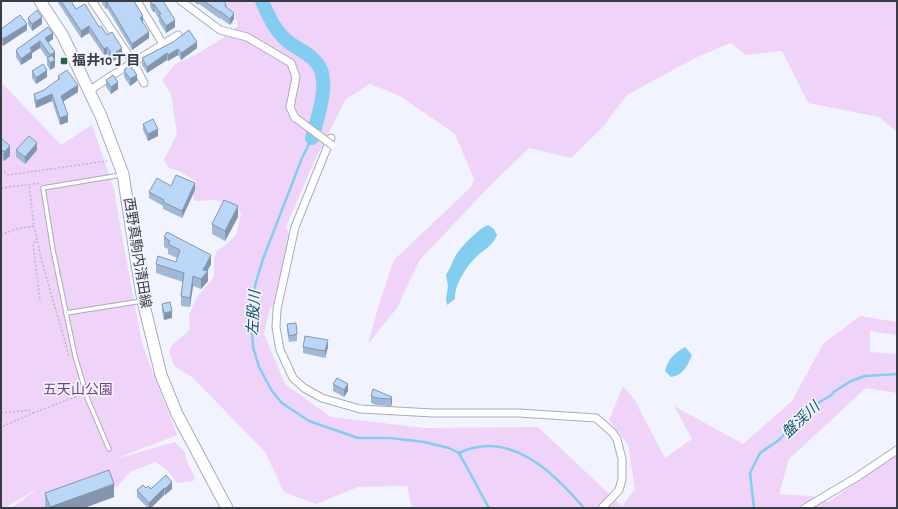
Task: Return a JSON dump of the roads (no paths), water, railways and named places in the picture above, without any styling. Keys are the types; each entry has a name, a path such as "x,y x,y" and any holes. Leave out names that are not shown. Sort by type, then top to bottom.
{"main road":[{"name":"西野真駒内清田線","path":"40,1 62,36 89,91 124,174 143,301 161,375 177,414 227,508"}],"street":[{"path":"92,1 144,83"},
{"path":"137,1 163,44"},
{"path":"181,1 220,30 247,38 291,63 296,77 290,107 295,118 331,142 295,227 277,309 276,328 280,350 293,378 304,388 322,398 360,409 433,413 519,412 596,418 612,432 617,439 622,459 622,479 619,490 602,508"},
{"path":"89,91 132,62 178,35"},
{"path":"805,508 858,477 897,450"}],"lane":[{"path":"109,449 88,400 75,356 52,250 43,188 124,174"},
{"path":"66,313 143,301"}],"water":[{"path":"488,225 494,229 497,235 495,239 468,266 456,288 455,299 447,305 446,299 448,286 446,275 456,255 470,238"},
{"path":"685,347 692,355 682,372 671,377 665,371 668,363 674,354"}],"waterway":[{"name":"左股川","path":"262,1 269,17 278,31 286,40 308,54 319,66 322,73 322,102 312,138"},
{"name":"左股川","path":"312,138 302,158 263,259 256,282 253,295 251,319 253,347 259,367 272,391 282,403 309,421 358,438 390,438 424,442 449,448 459,453 489,508"},
{"name":"盤渓川","path":"754,508 750,473 760,453 779,440 811,407 851,381 865,376 897,374"},
{"name":"盤渓川","path":"459,453 478,447 496,446 513,450 544,468 559,481 584,508"}],"place":[{"name":"福井10丁目","path":"64,61"}],"park label":[{"name":"五天山公園","path":"78,390"}]}
